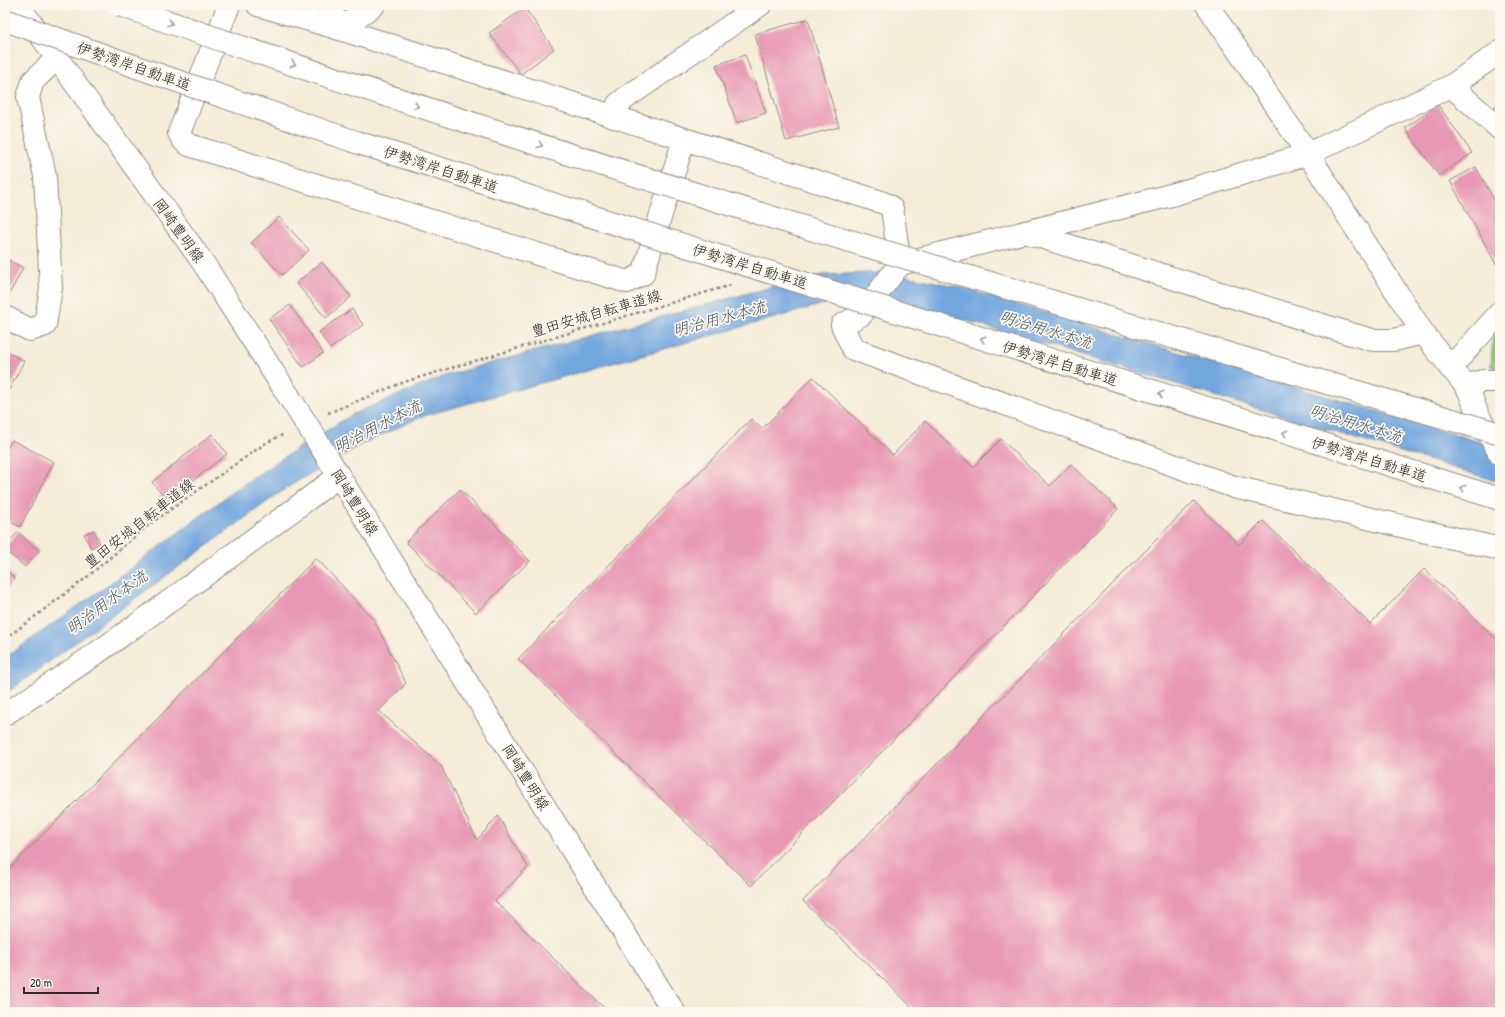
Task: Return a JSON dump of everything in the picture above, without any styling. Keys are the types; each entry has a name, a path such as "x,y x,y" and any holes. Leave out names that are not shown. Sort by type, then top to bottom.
{"main road":[{"name":"岡崎豊明線","path":"18,5 204,264 301,431 336,472 674,1012"},
{"path":"120,5 369,90 579,158 835,237 1500,434"},
{"path":"229,5 179,134 189,145 627,282 643,274 684,139"},
{"path":"258,5 340,29 881,202 888,205 892,209 899,266"},
{"path":"327,5 340,29"},
{"path":"340,29 374,5"},
{"path":"614,117 618,104 627,97 760,5"},
{"path":"1207,5 1308,154 1423,333 1466,386 1470,393 1476,413 1500,454"},
{"name":"伊勢湾岸自動車道","path":"5,20 148,71 356,142 1500,499"},
{"path":"1500,52 1451,86 1308,154 1175,194 899,266 861,314 842,325 853,349 1234,487 1500,549"},
{"path":"5,317 30,330 45,325 51,288 45,176 28,98 33,82 57,58"},
{"path":"1451,86 1500,129"},
{"path":"1025,232 1373,340 1394,340 1423,333"},
{"path":"1450,368 1500,313"},
{"path":"1466,386 1482,381 1500,380"},
{"path":"5,714 156,611 336,472"}],"path":[{"name":"豊田安城自転車道線","path":"325,414 404,382 737,284"},
{"name":"豊田安城自転車道線","path":"5,639 86,578 151,523 266,443 301,431"}],"green space":[{"path":"1500,330 1500,370 1491,367 1493,338"}],"water":[{"name":"明治用水本流","path":"887,272 955,286 1500,448 1500,482 938,312 890,303 824,304 423,416 360,445 286,488 5,694 5,658 112,582 238,488 353,414 447,375 771,287 823,275"}],"building":[{"path":"525,8 554,49 521,74 489,33"},
{"path":"808,19 839,127 786,141 755,34"},
{"path":"745,55 766,113 737,123 716,65"},
{"path":"1500,101 1500,118 1491,110"},
{"path":"1438,105 1472,153 1439,176 1405,128"},
{"path":"1476,167 1500,210 1500,262 1496,264 1450,181"},
{"path":"279,217 309,250 282,275 251,243"},
{"path":"5,258 23,268 5,302"},
{"path":"322,262 351,297 326,318 296,283"},
{"path":"290,305 323,353 303,367 269,319"},
{"path":"352,309 363,325 330,349 319,332"},
{"path":"5,351 24,361 9,390 5,388"},
{"path":"813,377 893,455 925,421 973,467 1001,439 1050,486 1071,464 1118,509 751,886 518,659 751,419 762,429"},
{"path":"212,434 227,454 167,501 152,482"},
{"path":"12,440 54,462 20,527 5,519 5,452"},
{"path":"460,489 530,561 476,613 406,542"},
{"path":"1194,501 1239,545 1263,521 1370,624 1424,569 1500,643 1500,1012 917,1012 803,901"},
{"path":"94,530 100,543 91,548 84,534"},
{"path":"18,532 39,551 25,567 5,550 5,547"},
{"path":"316,558 374,620 406,683 379,711 441,766 477,840 498,816 528,867 495,901 608,1012 5,1012 5,873"},
{"path":"5,569 15,579 5,590"}]}
